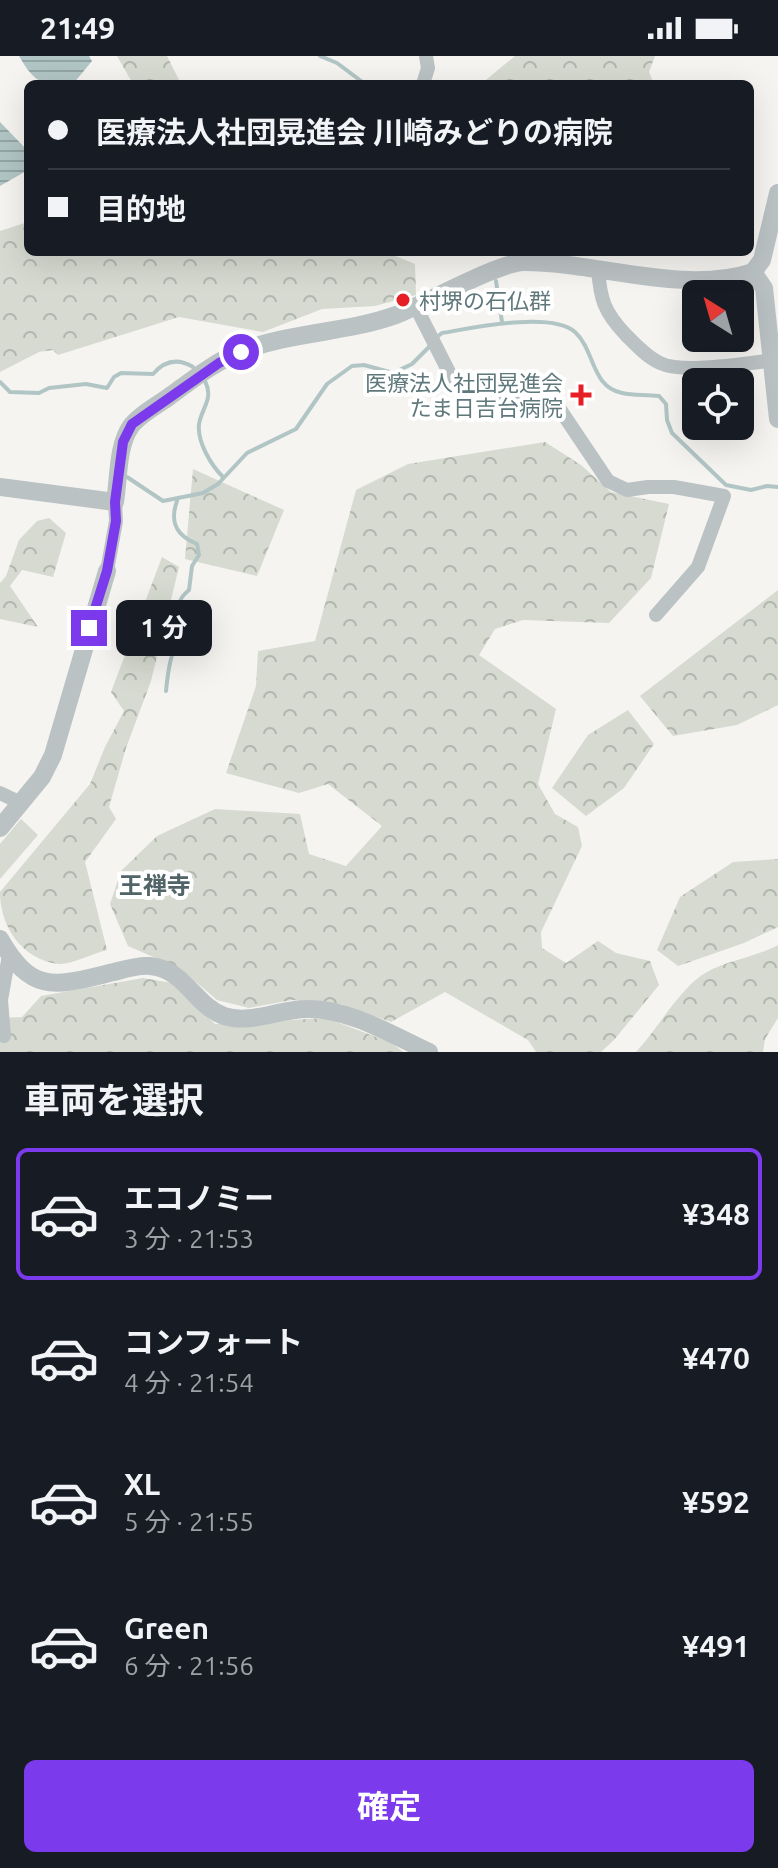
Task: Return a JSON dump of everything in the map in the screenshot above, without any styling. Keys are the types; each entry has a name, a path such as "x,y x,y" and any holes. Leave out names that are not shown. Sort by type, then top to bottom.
{"street":[{"path":"424,80 428,68 426,56"},
{"path":"0,828 42,777 53,755 107,571 116,521 115,502 123,442 132,424 219,363 257,347 381,320 416,307 521,257 674,279 717,280 753,272 762,260 778,193"},
{"path":"598,268 600,294 606,312 642,352 661,365 700,368 775,361"},
{"path":"753,272 764,288 775,361 778,419"},
{"path":"416,307 457,388 471,397 489,402 525,391 543,392 559,408 608,481 627,490 674,487 724,496 698,567 656,615"},
{"path":"0,487 115,502"},
{"path":"0,793 21,803"},
{"path":"4,947 1,1000 4,1036"},
{"path":"4,947 24,973 45,982 58,984 149,966 163,969 187,984 215,1013 229,1018 319,1009 350,1017 429,1052"}],"green space":[{"path":"117,56 167,56 179,80 131,80"},
{"path":"515,56 655,56 649,72 652,80 486,80"},
{"path":"24,223 24,256 395,256 415,264 416,295 375,306 322,309 263,332 179,317 58,355 53,350 39,352 0,372 0,231"},
{"path":"545,442 581,465 611,492 669,504 651,578 609,623 523,620 495,629 479,655 556,709 538,784 555,814 578,827 582,846 541,932 542,948 566,963 598,941 616,953 650,961 659,985 614,1040 601,1052 536,1052 528,1040 445,992 391,1022 341,1004 292,1000 249,1008 217,1000 181,969 128,946 110,904 121,871 157,836 215,809 300,814 309,854 346,866 382,826 328,784 299,793 226,773 256,686 258,651 315,641 356,490 408,464"},
{"path":"193,469 284,510 257,576 185,559"},
{"path":"49,518 66,533 53,577 22,570 10,586 38,627 0,619 0,583 6,576 19,540 37,521"},
{"path":"162,557 179,567 151,681 126,748 109,807 116,819 85,862 107,950 64,964 45,961 24,948 9,929 0,892 90,784 124,711 111,692"},
{"path":"778,590 778,705 737,725 673,736 640,696"},
{"path":"628,710 654,744 624,788 586,816 552,788 588,735"},
{"path":"21,819 38,835 0,879 0,844"},
{"path":"778,859 778,927 744,943 678,966 657,950 680,897 733,862"},
{"path":"778,945 778,1018 765,1039 763,1052 636,1052 697,979 715,968"},
{"path":"143,978 172,983 215,1024 326,1018 392,1043 403,1052 0,1052 0,1018 22,1017 41,996"}],"shaded area":[{"path":"19,56 89,56 92,61 76,80 38,80"},
{"path":"0,122 24,147 24,172 0,186"}],"waterway":[{"path":"320,56 337,63 360,80"},
{"path":"496,281 502,322"},
{"path":"437,337 442,333 511,323 564,326 575,332 599,376 612,389 627,394 659,396 666,404 672,433 726,485 751,490 778,487"},
{"path":"127,477 163,501 203,493 218,484 247,453 296,429 327,384 352,366 364,365 393,373 412,364 432,344"},
{"path":"0,382 10,392 39,393 49,388 86,384 107,388 121,373 153,374 172,362 193,367"},
{"path":"205,381 208,393 200,418 200,438 210,460 223,477"},
{"path":"166,691 174,652 196,618 180,603 189,590 192,566 199,555 197,544 176,528 174,516 177,501"}],"place":[{"name":"村堺の石仏群","path":"403,300"},
{"name":"医療法人社団晃進会 たま日吉台病院","path":"581,395"}],"district":[{"name":"王禅寺","path":"155,885"}],"route":[{"path":"89,628 107,571 116,521 115,502 123,442 132,424 219,363 241,352"}]}
